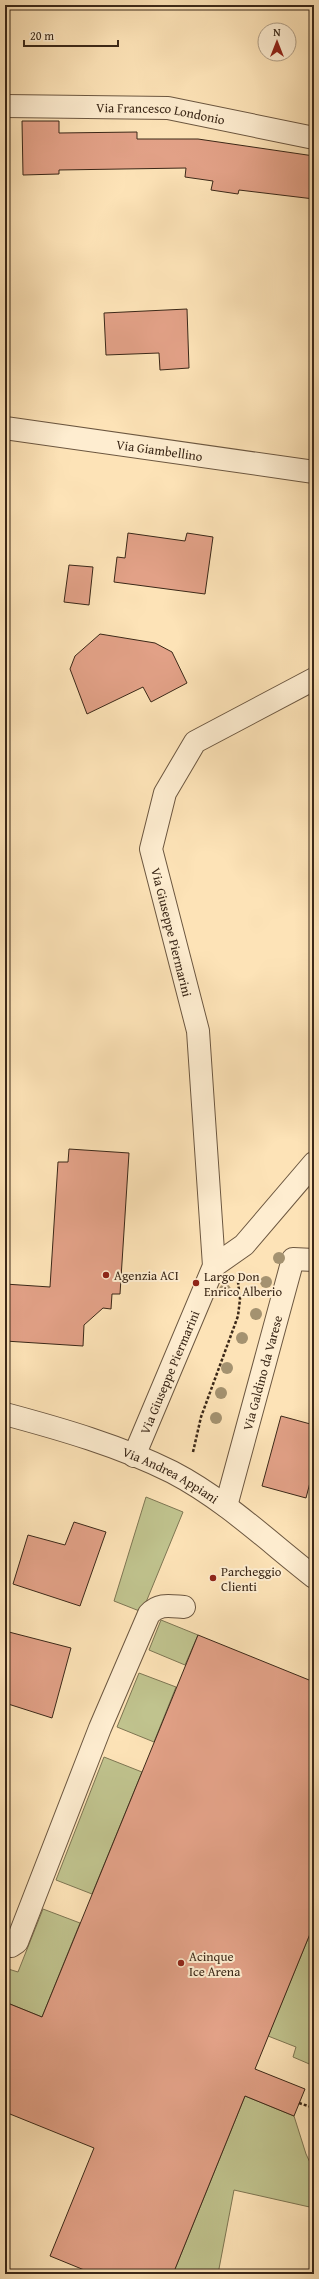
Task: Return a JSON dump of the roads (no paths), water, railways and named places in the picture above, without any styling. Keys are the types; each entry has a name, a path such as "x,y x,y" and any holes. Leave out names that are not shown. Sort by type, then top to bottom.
{"street":[{"name":"Via Francesco Londonio","path":"5,106 168,108 314,138"},
{"name":"Via Giambellino","path":"5,428 314,472"},
{"name":"Via Giuseppe Piermarini","path":"134,1456 214,1266 198,1031 151,849 165,793 195,742 314,679"},
{"path":"214,1266 244,1245 314,1162"},
{"name":"Via Galdino da Varese","path":"226,1506 293,1259 314,1260"},
{"name":"Via Andrea Appiani","path":"5,1414 134,1456 172,1472 226,1506 314,1577"},
{"path":"5,1945 11,1946 17,1942 100,1728 149,1614 154,1608 162,1605 184,1607"}],"place":[{"name":"Agenzia ACI","path":"106,1275"},
{"name":"Largo Don Enrico Alberio","path":"196,1283"},
{"name":"Parcheggio Clienti","path":"213,1578"},
{"name":"Acinque Ice Arena","path":"181,1963"}]}
